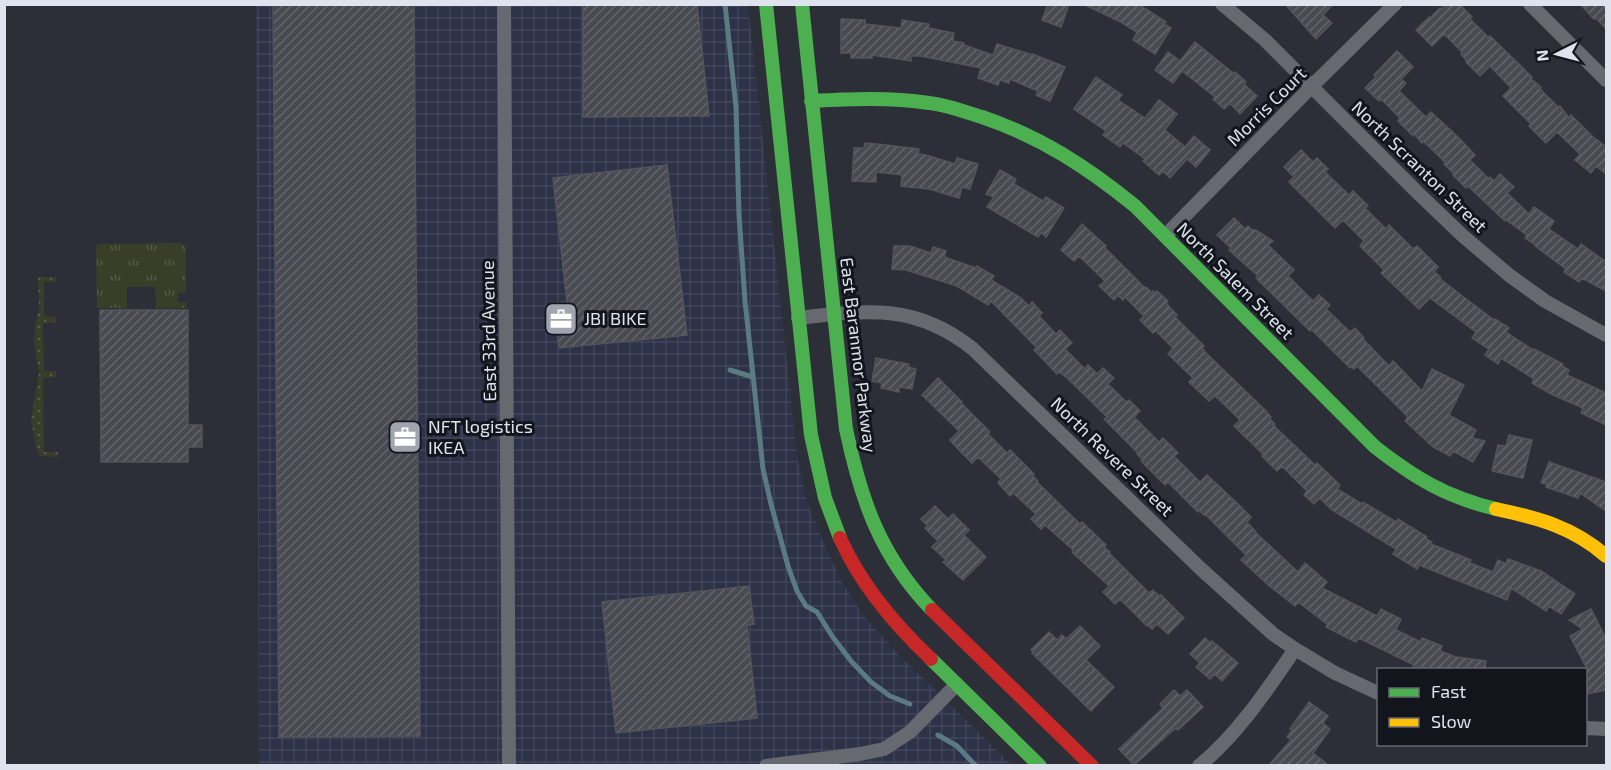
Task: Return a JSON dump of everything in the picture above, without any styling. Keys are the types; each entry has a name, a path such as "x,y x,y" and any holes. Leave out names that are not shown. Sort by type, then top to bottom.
{"street":[{"name":"East 33rd Avenue","path":"504,4 509,765"},
{"path":"765,4 811,435 828,508 856,570 888,615 1040,765"},
{"name":"East Baranmor Parkway","path":"801,4 846,429 862,496 887,552 903,576 929,607 1092,765"},
{"name":"North Scranton Street","path":"1222,4 1265,40 1434,208 1509,275 1545,301 1606,336"},
{"name":"Morris Court","path":"1165,236 1395,4"},
{"path":"1530,4 1606,80"},
{"name":"North Salem Street","path":"811,101 897,99 927,102 997,122 1032,136 1068,156 1117,191 1165,236 1375,447 1400,467 1453,496 1481,506 1548,522 1565,529 1594,545 1606,556"},
{"name":"North Revere Street","path":"798,318 867,311 895,313 912,316 941,327 961,339 1201,569 1273,634 1335,673 1377,693"},
{"path":"1199,765 1211,756 1257,703 1295,649"},
{"path":"766,765 884,749 910,732 957,684"},
{"path":"1587,728 1606,729"}],"shaded area":[{"path":"256,5 748,5 797,456 806,498 841,580 863,615 895,651 1012,765 259,765"}],"green space":[{"path":"180,243 185,246 186,251 186,293 178,293 178,302 187,302 186,308 156,308 155,287 127,287 127,308 97,308 96,247 99,244"},
{"path":"56,277 57,282 44,282 44,316 56,317 56,323 43,323 44,371 56,371 56,377 43,378 44,452 58,452 58,457 40,456 31,420 39,373 34,341 39,309 38,278"}],"building":[{"path":"273,4 414,4 420,736 279,737"},
{"path":"583,4 697,4 709,116 583,117"},
{"path":"1048,4 1069,4 1061,27 1042,20"},
{"path":"1083,4 1138,4 1166,22 1164,24 1171,28 1155,54 1133,40 1137,32"},
{"path":"1285,4 1333,4 1323,15 1332,23 1316,39"},
{"path":"1447,4 1459,4 1472,17 1470,19 1532,77 1530,78 1558,107 1560,106 1569,118 1571,115 1606,147 1606,174 1596,166 1591,173 1575,160 1580,154 1557,132 1546,143 1503,96 1511,88 1490,66 1480,76 1466,62 1462,52 1444,34 1432,46 1416,30"},
{"path":"1580,4 1606,4 1606,29 1596,18 1594,19"},
{"path":"841,19 865,20 865,24 901,28 902,20 929,24 928,28 954,33 953,41 993,55 997,44 1033,54 1065,67 1050,101 1036,95 1038,91 1010,79 1009,83 1000,80 998,85 978,78 981,68 921,56 911,56 911,61 872,55 872,58 851,58 851,53 841,53"},
{"path":"1195,42 1233,73 1235,72 1257,96 1240,114 1230,103 1224,109 1213,99 1215,97 1182,71 1173,83 1155,70 1168,52 1180,61"},
{"path":"1397,51 1413,67 1401,79 1406,83 1399,91 1426,117 1431,112 1459,138 1475,155 1470,160 1489,179 1490,177 1494,181 1500,174 1514,187 1507,193 1529,214 1534,207 1554,221 1549,229 1578,249 1581,244 1606,262 1606,291 1582,278 1579,282 1564,272 1566,269 1525,238 1527,235 1505,221 1468,186 1466,188 1444,164 1446,163 1423,141 1422,143 1414,134 1413,136 1398,121 1400,118 1381,99 1379,101 1365,88"},
{"path":"1096,77 1122,95 1118,100 1145,118 1159,100 1177,114 1165,130 1185,147 1194,136 1210,150 1196,167 1187,159 1170,178 1163,171 1159,175 1143,161 1145,159 1123,143 1120,147 1103,135 1106,131 1074,109"},
{"path":"865,143 919,149 918,154 955,164 957,158 978,164 970,189 962,187 959,198 929,189 901,186 902,175 876,172 876,182 852,181 854,148 864,148"},
{"path":"1301,150 1313,162 1317,158 1328,169 1325,172 1349,195 1353,191 1368,206 1365,208 1386,229 1389,225 1413,249 1417,246 1438,267 1434,271 1440,279 1494,320 1509,328 1506,332 1533,350 1563,364 1562,366 1569,370 1567,375 1606,393 1606,425 1581,413 1583,408 1532,383 1534,379 1501,358 1498,364 1485,355 1489,349 1472,338 1476,332 1430,298 1419,309 1381,273 1384,270 1360,246 1364,241 1343,220 1335,228 1289,182 1294,177 1284,167"},
{"path":"667,165 687,335 559,348 553,303 567,302 553,178"},
{"path":"1000,170 1016,179 1014,184 1043,201 1046,197 1064,208 1046,237 1041,232 1038,237 987,207 994,197 986,194"},
{"path":"1234,218 1245,229 1248,226 1273,241 1268,245 1294,270 1288,276 1313,301 1319,295 1330,305 1326,309 1350,332 1355,328 1389,366 1393,361 1422,391 1432,369 1464,385 1449,415 1476,430 1472,438 1485,441 1473,462 1453,451 1450,456 1433,447 1405,421 1408,417 1357,366 1354,369 1350,368 1256,278 1258,276 1229,250 1231,248 1217,235"},
{"path":"1082,224 1145,288 1152,293 1157,291 1168,301 1166,303 1177,315 1175,317 1204,346 1202,348 1207,354 1265,410 1275,424 1273,425 1340,485 1337,489 1396,522 1398,519 1427,537 1426,539 1432,542 1431,544 1471,560 1470,563 1493,572 1498,560 1506,564 1508,559 1541,571 1575,594 1561,614 1549,606 1546,611 1511,588 1507,600 1419,565 1417,569 1393,554 1396,549 1332,510 1320,498 1314,504 1304,495 1307,491 1282,466 1277,471 1234,426 1240,420 1230,410 1215,396 1209,401 1189,382 1193,378 1168,354 1173,348 1156,331 1153,333 1140,320 1144,316 1125,297 1123,300 1118,295 1114,300 1099,286 1105,281 1079,256 1074,261 1061,250"},
{"path":"894,246 910,246 931,253 933,247 946,251 944,257 976,268 977,266 994,276 991,280 1021,298 1029,306 1032,302 1042,313 1039,316 1056,334 1060,330 1072,343 1065,349 1085,369 1088,365 1097,374 1103,368 1114,378 1108,384 1126,402 1129,400 1140,411 1134,417 1159,442 1163,438 1178,453 1174,456 1200,482 1207,475 1237,503 1251,517 1247,522 1256,533 1298,572 1305,563 1327,582 1322,588 1377,616 1381,609 1401,619 1396,630 1421,642 1422,638 1442,646 1440,651 1456,657 1486,661 1485,668 1412,668 1414,665 1359,638 1356,642 1326,627 1327,624 1298,602 1295,606 1241,560 1246,555 1205,514 1199,510 1198,512 1168,482 1165,485 1141,461 1143,460 1138,453 1104,419 1107,417 1066,377 1059,372 1057,374 1034,350 1037,348 991,301 988,305 957,286 906,270 892,269"},
{"path":"100,310 188,310 188,425 202,425 202,447 188,447 188,462 101,462"},
{"path":"876,358 909,364 908,367 916,369 912,389 899,387 899,392 881,388 882,383 872,381"},
{"path":"938,378 990,432 988,434 1007,453 1010,450 1034,474 1032,475 1037,482 1080,524 1082,522 1106,545 1104,547 1109,553 1149,593 1153,590 1159,596 1161,595 1184,618 1168,634 1157,624 1152,629 1147,626 1120,599 1115,604 1103,592 1109,586 1072,552 1073,550 1045,525 1041,529 1031,519 1036,514 1013,493 1010,496 998,483 1001,479 978,457 972,463 957,448 950,440 959,431 922,395"},
{"path":"1509,435 1532,440 1523,478 1492,471 1498,445 1506,446"},
{"path":"1549,462 1606,482 1606,511 1580,493 1578,498 1546,487 1547,484 1541,483"},
{"path":"935,506 948,519 953,514 969,530 964,535 986,557 963,580 943,562 946,560 932,547 938,541 925,528 928,526 921,519"},
{"path":"749,586 754,624 747,625 757,718 616,733 602,602"},
{"path":"1591,609 1606,639 1606,690 1587,694 1587,668 1570,636 1583,629 1569,620"},
{"path":"1080,626 1100,646 1086,660 1114,687 1091,711 1031,650 1049,632 1057,640 1062,635 1066,639"},
{"path":"1205,638 1210,643 1212,641 1238,663 1222,681 1215,674 1210,679 1196,667 1200,663 1190,654"},
{"path":"1174,690 1180,696 1187,690 1203,707 1134,765 1119,749 1163,708 1160,704"},
{"path":"1309,702 1328,716 1323,723 1330,729 1313,753 1328,765 1269,765 1291,740 1287,737 1292,730 1290,729"}],"waterway":[{"path":"725,4 736,107 739,215 745,301 763,469 771,504 788,566 797,591 806,606 817,612 851,661 871,682 890,696 910,704"},
{"path":"730,370 753,377"},
{"path":"938,735 957,746 976,766"}],"traffic: fast":[{"path":"766,4 811,435 825,498 840,538"},
{"path":"802,4 846,429 858,480 875,526 899,569 932,610"},
{"path":"811,101 885,99 943,105 1004,125 1063,154 1135,206 1375,447 1432,485 1462,499 1496,509"},
{"path":"931,659 1040,766"}],"traffic: slow":[{"path":"1496,509 1554,525 1581,538 1606,556"}],"traffic: jam":[{"path":"840,538 868,588 904,632 931,659"},
{"path":"932,610 1092,766"}],"place":[{"name":"JBI BIKE","path":"561,319"},
{"name":"NFT logistics IKEA","path":"405,437"}]}
